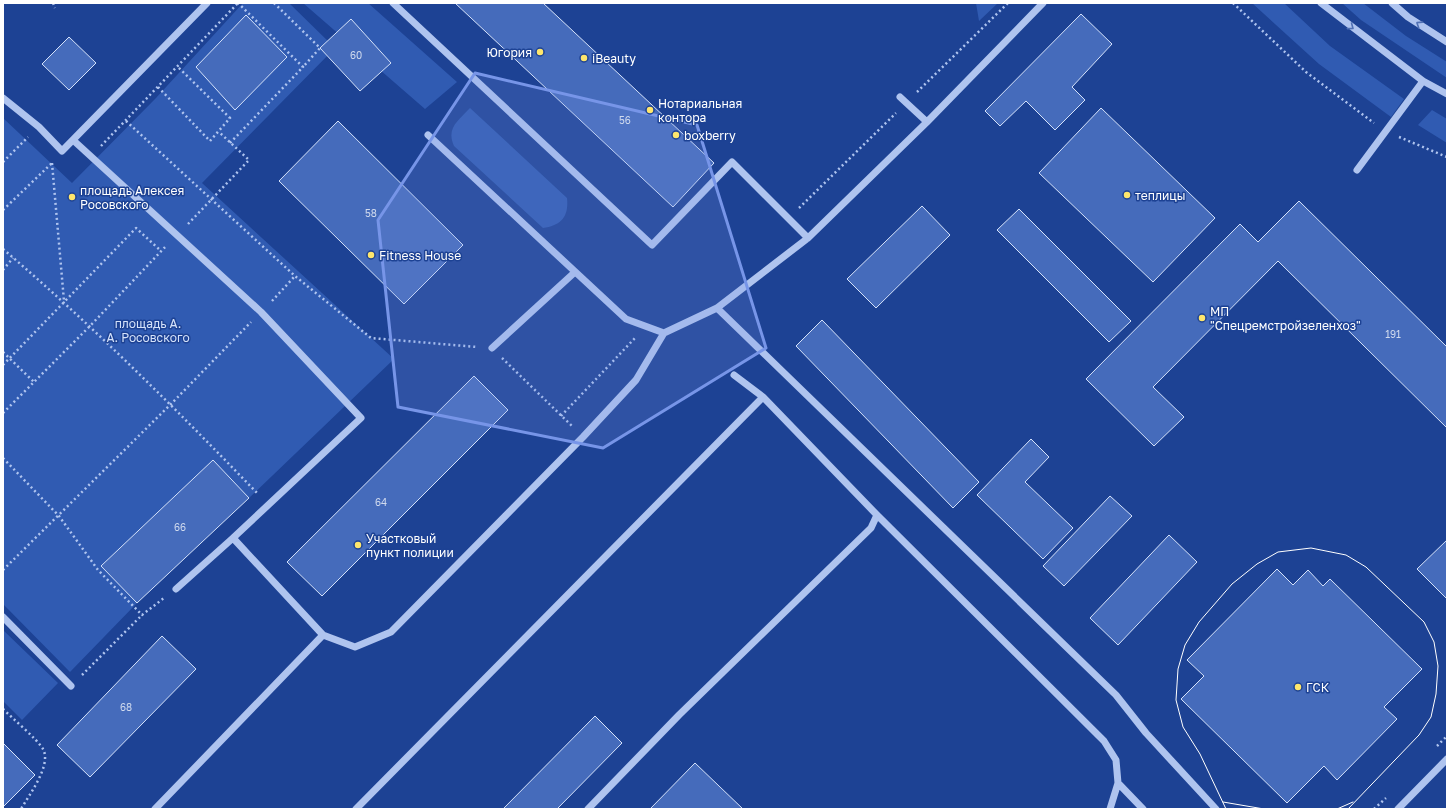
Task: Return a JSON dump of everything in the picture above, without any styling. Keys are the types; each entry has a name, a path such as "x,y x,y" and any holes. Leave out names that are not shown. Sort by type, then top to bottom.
{"street":[{"path":"3,98 38,127 62,151 206,3"},
{"path":"393,3 652,244 732,162 808,238"},
{"path":"232,538 323,635 355,647 391,632 583,437 636,380 664,333 717,308 808,238 927,122 1043,3"},
{"path":"1321,3 1423,81 1447,94"},
{"path":"1392,3 1408,17 1447,42"},
{"path":"1357,170 1423,81"},
{"path":"900,97 927,122"},
{"path":"428,135 626,319 664,333"},
{"path":"73,140 261,312 361,418 269,505 176,589"},
{"path":"492,348 575,272"},
{"path":"717,308 1116,695 1146,732 1216,809"},
{"path":"734,375 763,397 877,515 1104,741 1116,760 1118,783 1110,809"},
{"path":"356,809 763,397"},
{"path":"588,809 679,715 871,528 877,515"},
{"path":"3,617 71,686"},
{"path":"155,809 323,635"},
{"path":"1398,809 1447,759"},
{"path":"1118,783 1143,809"}],"path":[{"path":"53,3 54,8"},
{"path":"91,156 238,3 303,67"},
{"path":"230,143 320,48 274,3"},
{"path":"1232,3 1306,72 1385,132 1447,157"},
{"path":"158,87 210,141 230,118 178,67"},
{"path":"126,121 295,276 371,338 492,348 583,437"},
{"path":"3,162 38,127"},
{"path":"3,413 90,326 249,160 219,132"},
{"path":"3,210 62,151"},
{"path":"52,162 64,302"},
{"path":"3,365 136,228 161,251"},
{"path":"3,249 90,326 171,404 269,505"},
{"path":"3,270 13,258"},
{"path":"3,570 171,404 295,276"},
{"path":"561,416 646,326"},
{"path":"3,352 34,382"},
{"path":"3,458 59,516 98,570 142,615"},
{"path":"71,686 142,615 176,589"},
{"path":"3,709 43,750 45,760 43,769 21,809"}],"highlighted area":[{"path":"475,73 697,125 766,348 603,448 398,407 378,220"}],"green space":[{"name":"площадь А. А. Росовского","path":"243,3 289,3 335,48 202,183 394,359 249,498 213,460 101,566 137,603 70,672 3,604 3,118 72,183 156,98"},
{"path":"303,3 368,3 457,82 425,109"},
{"path":"976,3 998,3 979,21"},
{"path":"1252,3 1284,3 1330,46 1404,99 1391,117 1319,64"},
{"path":"1342,3 1363,3 1406,36 1447,62 1447,78 1361,20"},
{"path":"470,108 567,198 567,210 559,222 555,225 543,228 454,146 451,134 452,129"},
{"path":"1432,110 1447,119 1447,143 1418,125"},
{"path":"3,630 58,683 22,720 3,701"}],"building":[{"path":"455,3 543,3 714,163 673,207"},
{"path":"1081,14 1112,44 1072,87 1085,100 1055,130 1026,101 1000,126 985,111"},
{"path":"246,15 287,57 235,110 196,67"},
{"path":"351,19 391,63 360,91 320,48"},
{"path":"69,37 96,63 69,90 42,64"},
{"name":"теплицы","path":"1101,108 1215,218 1153,282 1039,173"},
{"path":"338,121 463,245 404,304 279,181"},
{"path":"1299,201 1447,347 1447,428 1278,261 1153,387 1184,417 1154,446 1086,379 1240,224 1258,242"},
{"path":"922,206 950,235 876,308 847,279"},
{"path":"1019,209 1131,321 1109,342 997,230"},
{"path":"822,320 979,482 953,508 796,346"},
{"path":"474,376 508,410 322,596 287,562"},
{"path":"1031,439 1049,457 1025,482 1073,528 1043,559 977,495"},
{"path":"213,460 249,498 137,603 101,566"},
{"path":"1110,496 1132,516 1064,586 1043,566"},
{"path":"1169,535 1197,562 1118,645 1090,618"},
{"path":"1447,540 1447,599 1417,569"},
{"name":"ГСК","path":"1277,569 1293,585 1308,570 1323,586 1330,579 1422,669 1384,707 1397,719 1337,780 1324,766 1287,803 1181,699 1204,676 1187,660"},
{"path":"162,636 196,669 90,777 57,745"},
{"path":"595,716 622,743 557,809 503,809"},
{"path":"3,743 35,775 3,807"},
{"path":"695,763 743,809 650,809"}],"tram line":[{"path":"1226,809 1200,754 1183,727 1176,700 1178,669 1185,645 1199,622 1232,584 1257,564 1278,552 1311,548 1346,555 1366,567 1424,622 1434,642 1438,666 1436,694 1431,717 1419,735 1348,809"},
{"path":"1223,802 1264,809"},
{"path":"1337,809 1353,802"}],"place":[{"name":"Югория","path":"540,52"},
{"name":"iBeauty","path":"584,58"},
{"name":"Нотариальная контора","path":"650,110"},
{"name":"boxberry","path":"676,135"},
{"name":"теплицы","path":"1127,195"},
{"name":"площадь Алексея Росовского","path":"72,197"},
{"name":"Fitness House","path":"371,255"},
{"name":"МП \"Спецремстройзеленхоз\"","path":"1202,318"},
{"name":"Участковый пункт полиции","path":"358,545"},
{"name":"ГСК","path":"1298,687"}]}
